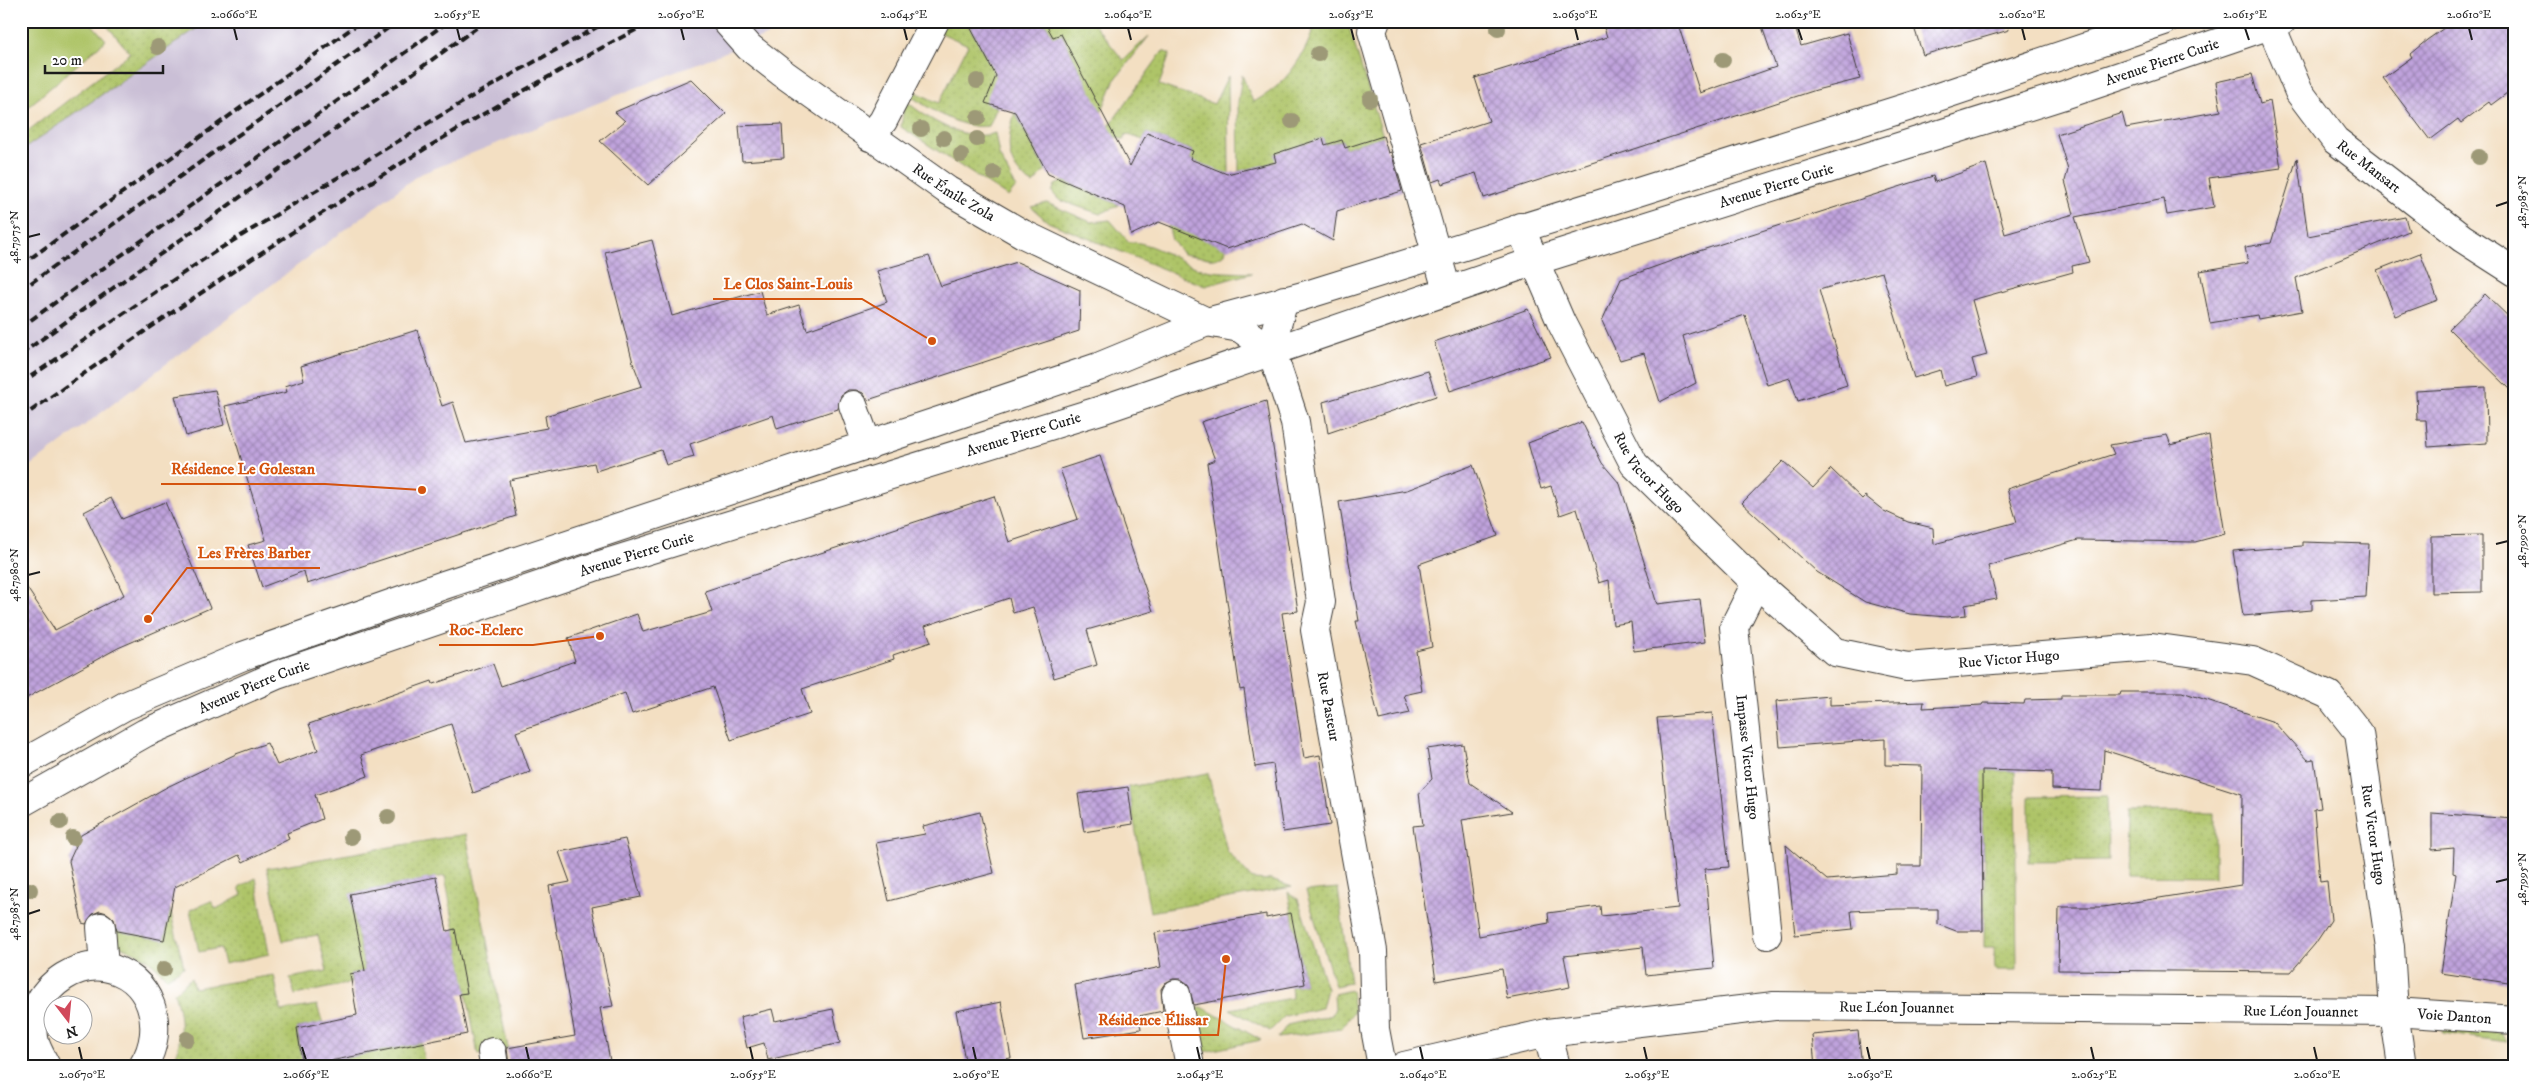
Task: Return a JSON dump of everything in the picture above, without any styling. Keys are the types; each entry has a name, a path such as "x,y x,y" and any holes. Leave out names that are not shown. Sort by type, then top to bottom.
{"street":[{"name":"Rue Émile Zola","path":"726,21 749,47 774,67 947,190 996,220 1207,322"},
{"path":"870,137 883,121 935,21"},
{"path":"1376,21 1372,31 1447,290"},
{"name":"Avenue Pierre Curie","path":"21,764 125,706 243,656 516,560 868,446 1098,366 1207,322 1437,254 1914,105 2164,21"},
{"name":"Avenue Pierre Curie","path":"21,803 145,733 278,675 600,565 1101,410 1447,290 2061,96 2274,23"},
{"name":"Rue Mansart","path":"2274,23 2299,92 2336,140 2462,238 2515,272"},
{"name":"Rue Victor Hugo","path":"1520,227 1561,322 1634,464 1756,583 1835,652 1907,667 2152,647 2253,661 2329,695 2359,733 2390,947 2394,1012 2402,1066"},
{"path":"1207,322 1240,328 1270,350 1284,300"},
{"name":"Rue Pasteur","path":"1270,350 1295,422 1320,602 1315,630 1373,951 1375,1029 1382,1066"},
{"path":"853,405 868,446"},
{"name":"Impasse Victor Hugo","path":"1756,583 1734,627 1767,935"},
{"path":"101,927 104,967"},
{"path":"46,1066 34,1040 36,1009 53,984 79,968 104,967 128,977 146,994 155,1017 154,1042 143,1066"},
{"path":"1176,994 1190,1066"},
{"name":"Rue Léon Jouannet","path":"1404,1066 1547,1033 1774,1006 2394,1012"},
{"name":"Voie Danton","path":"2394,1012 2515,1020"},
{"path":"1547,1033 1556,1066"}],"shaded area":[{"path":"207,21 803,21 418,175 21,473 21,151"}],"green space":[{"path":"21,21 89,21 106,40 21,113"},
{"path":"103,21 207,21 21,151 21,136 130,53"},
{"path":"947,21 967,21 994,71 1006,68 988,97 993,106 997,107 989,126 967,125 957,122 936,112 907,94 909,89 939,103 968,45 939,32"},
{"path":"1044,21 1092,21 1123,60 1149,36 1114,81 1101,113 1062,34 1053,37"},
{"path":"1316,21 1347,21 1383,136 1345,148 1342,140 1325,145 1323,138 1276,162 1239,172 1238,102 1242,75 1253,102 1265,95 1285,78 1293,68 1307,46"},
{"path":"1163,51 1170,54 1159,85 1214,104 1228,76 1229,174 1223,182 1206,166 1190,159 1193,151 1147,133 1143,140 1126,134 1124,140 1104,133"},
{"path":"905,100 924,115 959,132 971,135 995,133 999,155 1016,187 1008,197 901,127"},
{"path":"1015,112 1041,162 1060,154 1033,184 1016,170 1012,161 1009,143"},
{"path":"1064,181 1119,205 1100,214 1059,200 1052,192 1055,185"},
{"path":"1047,203 1091,222 1110,220 1129,242 1156,248 1192,266 1220,272 1252,273 1205,286 1048,222 1031,207"},
{"path":"1168,225 1226,248 1225,254 1215,259 1183,254 1172,240"},
{"path":"1981,770 2015,771 2017,970 1995,970 1994,947 1984,947 1985,858 1983,858"},
{"path":"1208,773 1227,851 1252,879 1271,880 1292,887 1150,912 1128,787"},
{"path":"2107,796 2108,861 2029,862 2029,797"},
{"path":"2127,812 2215,812 2215,877 2126,876"},
{"path":"466,834 508,1048 478,1055 445,876 350,894 365,971 350,974 351,983 295,995 290,978 327,971 318,935 283,941 267,868"},
{"path":"256,878 269,954 224,964 220,948 199,952 190,910 211,901 216,909 242,895 239,887"},
{"path":"1338,888 1350,983 1335,986 1306,891"},
{"path":"1288,892 1298,899 1327,989 1322,1008 1285,1016 1270,1031 1230,1009 1292,998 1291,986 1305,984"},
{"path":"170,909 184,967 166,978 147,959 125,948 107,942 106,928 164,940"},
{"path":"274,975 281,1011 317,1005 323,1024 297,1028 303,1066 173,1066 180,1038 179,1012 174,993 191,978 194,988"},
{"path":"1351,990 1354,1012 1341,1029 1278,1038 1287,1025 1332,1015 1335,1008 1334,994"},
{"path":"1202,1007 1261,1040 1199,1053 1191,1009"},
{"path":"2444,1024 2501,1032 2507,1042 2442,1033"},
{"path":"421,1043 425,1066 320,1066 330,1064 330,1061"}],"building":[{"path":"967,21 1044,21 1053,37 1061,34 1130,166 1147,133 1193,151 1190,159 1227,174 1276,162 1274,154 1323,138 1325,145 1342,140 1345,148 1383,136 1388,153 1391,152 1402,191 1337,211 1333,241 1302,224 1227,249 1159,222 1131,235 1125,207 1048,174 1015,112 985,103 996,76"},
{"path":"1602,21 1677,21 1700,93 1776,67 1760,21 1793,21 1801,46 1847,33 1860,79 1816,90 1484,198 1476,173 1442,184 1440,179 1432,182 1421,143 1489,121 1475,78 1607,37"},
{"path":"1912,21 2007,21 2009,30 1923,55"},
{"path":"2454,21 2515,21 2515,87 2491,105 2489,102 2461,123 2458,119 2430,140 2383,78 2412,57 2410,54 2427,40"},
{"path":"2252,74 2260,104 2270,101 2281,168 2209,178 2214,207 2167,215 2164,199 2075,217 2089,262 2072,266 2073,272 1972,300 1987,355 1972,359 1977,377 1944,386 1940,370 1914,378 1882,272 1819,290 1847,385 1798,401 1790,378 1767,385 1745,315 1683,336 1696,383 1660,402 1644,353 1620,360 1602,321 1621,279 1699,251 1933,176 1935,182 1986,164 2005,234 2074,214 2065,181 2068,170 2057,134 2122,113 2126,128 2221,111 2216,82"},
{"path":"691,79 726,114 648,185 600,141 625,121 615,112"},
{"path":"782,124 784,158 742,161 739,126"},
{"path":"2297,158 2308,236 2405,217 2409,231 2296,278 2302,311 2258,319 2257,315 2210,323 2200,271 2248,263 2245,247 2271,243"},
{"path":"652,240 672,316 760,291 767,315 799,305 807,330 887,302 877,271 929,256 941,286 1017,262 1080,290 1079,331 868,400 863,393 856,390 848,390 841,395 838,409 777,429 773,415 690,444 694,457 666,465 661,450 596,471 594,463 509,480 516,516 307,584 304,571 262,587 248,545 266,540 225,406 287,392 285,386 304,380 301,366 417,330 442,406 453,402 466,443 547,428 545,416 642,386 633,363 605,252"},
{"path":"2420,253 2438,300 2395,316 2377,270"},
{"path":"2485,294 2515,323 2515,394 2449,329"},
{"path":"1528,309 1551,357 1450,391 1434,342"},
{"path":"1428,371 1436,396 1328,433 1323,402"},
{"path":"2486,387 2487,443 2428,447 2426,420 2417,420 2416,391"},
{"path":"215,390 224,425 186,436 175,396"},
{"path":"1266,401 1298,611 1282,613 1304,758 1320,755 1330,825 1283,832 1273,764 1255,767 1244,689 1240,690 1207,463 1215,460 1201,422"},
{"path":"1582,422 1602,463 1620,484 1657,604 1700,599 1705,642 1634,651 1631,622 1613,625 1609,580 1599,583 1577,509 1560,515 1551,486 1541,489 1528,443"},
{"path":"2167,435 2171,445 2209,435 2225,534 2195,542 2078,540 1988,566 1997,599 1965,605 1966,615 1947,617 1910,614 1865,602 1817,572 1742,503 1783,461 1813,488 1831,469 1862,499 1865,496 1884,511 1908,522 1933,528 1934,544 2017,522 2007,489 2114,454 2110,445"},
{"path":"1100,456 1153,611 1087,630 1097,665 1054,678 1033,607 1013,613 1009,598 925,626 931,642 893,655 894,659 802,689 810,714 731,740 713,687 632,714 625,693 516,732 530,772 473,793 451,724 361,755 368,776 315,795 322,819 287,833 289,839 243,862 239,855 175,887 164,940 117,931 114,919 107,913 100,911 93,914 86,924 82,923 69,861 81,835 167,787 236,754 267,743 277,765 318,750 309,724 432,681 433,684 493,664 501,686 575,661 568,638 637,614 643,632 712,612 705,591 994,496 1009,542 1078,519 1060,469"},
{"path":"1473,465 1498,536 1419,564 1432,647 1416,651 1422,691 1404,695 1410,713 1379,720 1356,621 1359,621 1339,502 1407,490"},
{"path":"111,498 122,519 165,502 210,608 118,648 21,701 21,579 55,630 124,595 84,512"},
{"path":"2482,535 2482,592 2431,593 2431,536"},
{"path":"2302,542 2369,544 2366,597 2312,600 2312,610 2243,616 2233,551 2302,546"},
{"path":"2121,692 2182,692 2274,722 2308,760 2314,759 2321,808 2314,809 2320,882 2327,881 2331,920 2315,944 2291,972 2058,970 2059,907 2103,907 2241,885 2242,794 2104,750 2102,791 2052,789 2052,772 1982,770 1983,931 1956,931 1938,924 1938,909 1898,909 1851,911 1853,929 1795,935 1786,845 1827,880 1897,874 1897,866 1921,866 1922,766 1885,765 1885,739 1780,747 1776,701 1830,696 1830,705 1924,702 1923,708 1982,705 1983,703 2024,704 2025,700 2061,699 2061,695 2120,695"},
{"path":"1712,713 1729,867 1705,869 1714,968 1646,975 1643,947 1564,956 1570,987 1507,999 1502,969 1436,981 1413,826 1423,825 1419,793 1432,779 1427,749 1463,744 1470,783 1512,812 1462,820 1479,936 1549,923 1548,913 1600,906 1601,916 1678,908 1657,718"},
{"path":"1128,787 1133,824 1084,832 1078,794"},
{"path":"980,812 994,873 889,901 876,843 925,834 923,826"},
{"path":"2432,813 2514,819 2509,905 2515,906 2515,928 2508,983 2441,973 2456,874 2453,873 2454,848 2432,850"},
{"path":"625,839 641,897 592,907 613,1006 600,1008 611,1066 509,1066 507,1048 575,1036 549,886 570,882 559,852"},
{"path":"436,877 447,931 455,929 467,993 459,994 467,1034 330,1061 330,1066 303,1066 297,1028 357,1015 350,974 365,971 350,894"},
{"path":"1291,913 1305,984 1194,1005 1188,984 1181,979 1173,979 1165,983 1161,989 1163,1011 1139,1016 1141,1029 1084,1038 1075,985 1161,967 1155,933 1266,914 1266,918"},
{"path":"1001,1002 1011,1058 966,1066 956,1011"},
{"path":"772,1009 775,1021 833,1009 840,1043 768,1060 764,1043 747,1048 740,1017"},
{"path":"1858,1031 1862,1066 1815,1066 1812,1035"}],"railway":[{"path":"21,265 362,21"},
{"path":"21,290 398,21"},
{"path":"21,327 449,21"},
{"path":"21,354 486,21"},
{"path":"21,383 216,251 473,96 608,21"},
{"path":"21,418 174,311 409,158 490,110 653,21"}],"place":[{"name":"Le Clos Saint-Louis","path":"932,341"},
{"name":"Résidence Le Golestan","path":"422,490"},
{"name":"Les Frères Barber","path":"148,619"},
{"name":"Roc-Eclerc","path":"600,636"},
{"name":"Résidence Élissar","path":"1226,959"}]}
